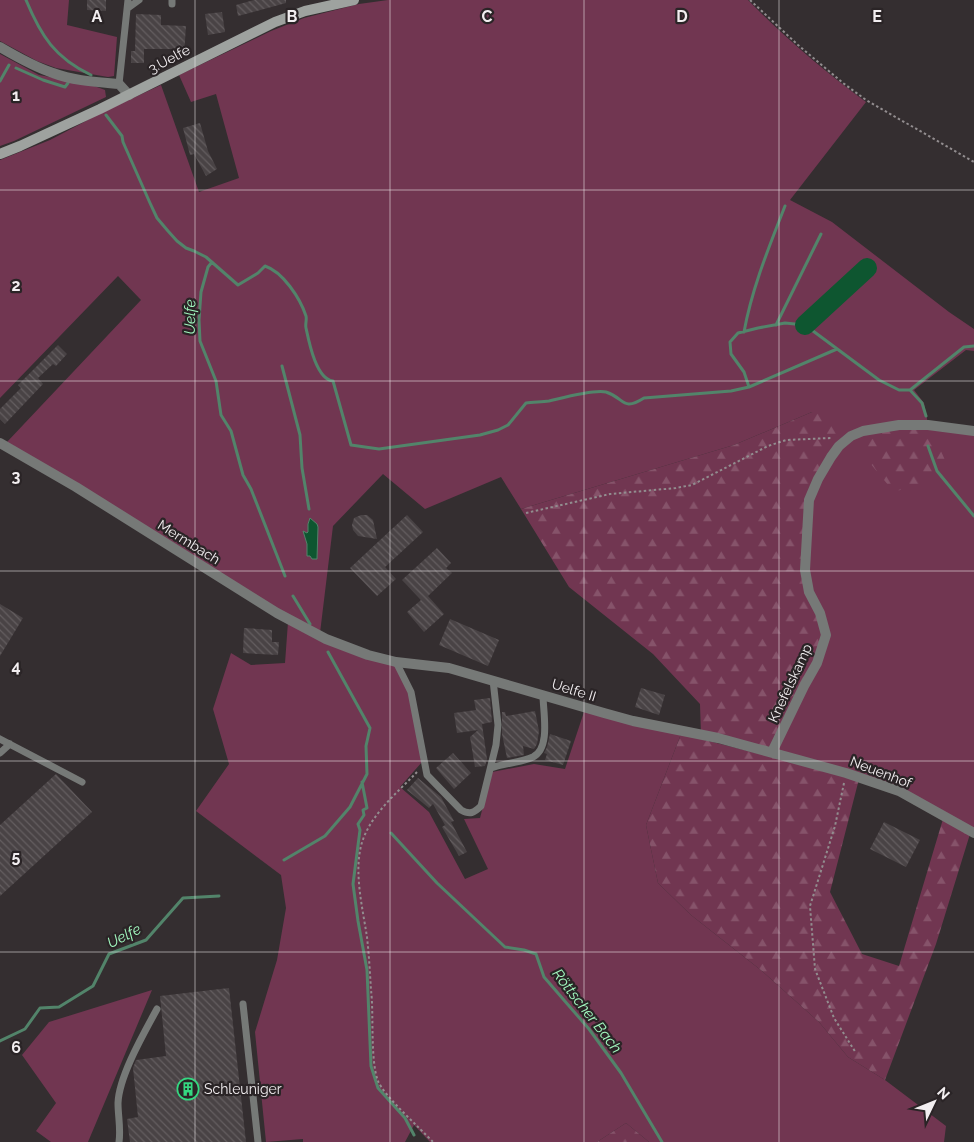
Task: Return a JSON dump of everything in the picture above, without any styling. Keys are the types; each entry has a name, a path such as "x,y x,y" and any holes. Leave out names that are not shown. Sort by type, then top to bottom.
{"street":[{"name":"3.Uelfe","path":"0,154 48,134 275,22 305,11 354,0"},
{"path":"0,47 55,74 78,80 119,84 129,95"},
{"name":"Knefelskamp","path":"772,752 817,663 826,635 824,623 809,592 805,570 810,500 818,479 831,457 845,441 863,431 899,425 974,431"},
{"name":"Mermbach","path":"0,443 76,487 301,627 344,647 368,655"},
{"name":"Uelfe II","path":"368,655 396,662 442,667 633,721 718,738 772,752"},
{"name":"Neuenhof","path":"772,752 846,773 899,791 974,833"}],"lane":[{"path":"119,84 128,0"},
{"path":"128,8 139,0"},
{"path":"396,662 410,692 427,775 461,810 468,814 475,812 481,806 496,745 498,724 493,680"},
{"path":"491,768 532,757 539,752 545,736 543,695"},
{"path":"0,739 82,782"},
{"path":"0,753 10,744"},
{"path":"243,1004 258,1142"},
{"path":"119,1142 118,1103 120,1091 136,1048 157,1009"}],"path":[{"path":"750,0 798,45 866,100 974,162"},
{"path":"526,513 610,494 692,485 748,455 786,440 824,438 845,441"},
{"path":"425,763 381,810 371,824 360,850 359,883 367,940 373,1006 375,1063 378,1082 384,1092 433,1142"},
{"path":"846,773 835,826 810,906 814,969 834,1018 856,1053"}],"green space":[{"path":"0,0 69,0 67,25 117,37 114,76 108,77 56,68 37,61 0,41"},
{"path":"388,0 748,0 805,53 866,102 790,200 832,222 974,329 974,351 966,350 914,390 924,403 928,424 842,441 812,412 734,445 521,509 501,477 425,509 383,474 333,526 320,633 248,592 7,442 141,300 118,276 0,398 0,160 50,140 103,112 161,85 199,192 239,178 216,94 191,102 179,75 271,31 304,18 359,4"},
{"path":"0,54 39,75 89,84 105,90 106,97 0,146"},
{"path":"812,412 830,414 842,441 817,477 805,556 819,614 823,643 770,750 701,734 700,704 653,654 569,587 521,509 734,445"},
{"path":"899,426 931,428 951,474 894,492 850,439"},
{"path":"931,428 974,434 974,829 947,813 776,751 808,583 811,500 819,480 850,439"},
{"path":"288,622 394,663 409,693 422,762 400,787 429,812 465,879 488,869 464,819 480,818 492,772 534,764 565,769 585,709 681,734 646,825 658,883 691,915 762,971 819,1022 848,1057 885,1080 946,1126 944,1142 649,1142 626,1123 597,1142 430,1142 414,1125 405,1142 303,1142 303,1139 266,1142 255,1032 277,960 286,908 281,875 196,811 229,764 213,709 231,653 251,665 285,663"},
{"path":"681,734 859,779 830,892 862,954 899,966 943,819 970,834 936,944 885,1080 848,1057 819,1022 762,971 691,915 658,883 646,825"},
{"path":"152,990 88,1142 51,1142 36,1131 56,1103 22,1055 49,1022"},
{"path":"626,1123 649,1142 597,1142"}],"shaded area":[{"path":"310,518 318,527 317,559 307,556 307,544 303,531 308,532"}],"building":[{"path":"87,0 106,0 106,11 87,10"},
{"path":"254,0 286,0 286,3 238,16 236,5"},
{"path":"222,12 225,32 208,35 205,14"},
{"path":"136,14 161,15 161,25 186,26 184,55 172,54 172,49 144,49 144,63 131,63 131,51 135,51"},
{"path":"200,123 208,151 217,169 206,176 194,154 190,155 183,128"},
{"path":"58,345 67,354 56,366 53,364 38,378 43,384 5,424 0,419 0,409 21,388 18,385"},
{"path":"367,515 373,520 377,539 358,536 353,530 354,518"},
{"path":"407,515 423,532 385,567 396,579 377,596 350,568"},
{"path":"437,548 451,563 446,568 452,573 428,596 444,614 424,632 407,612 421,600 402,580"},
{"path":"0,604 23,618 0,656"},
{"path":"450,619 499,640 488,666 439,645"},
{"path":"244,628 272,630 272,642 279,642 278,655 243,653"},
{"path":"641,688 665,695 659,715 635,707"},
{"path":"490,698 492,722 482,724 487,759 485,766 475,767 470,737 478,730 457,733 454,713 476,710 474,700"},
{"path":"535,711 539,731 537,744 534,749 523,746 524,755 507,758 502,734 502,712 505,712 506,716"},
{"path":"550,734 571,741 563,765 545,760 547,754 544,753"},
{"path":"453,753 471,773 454,789 436,768"},
{"path":"56,774 92,812 0,896 0,825"},
{"path":"418,778 441,797 454,821 451,822 467,852 459,856 442,827 445,825 433,804 429,808 407,790"},
{"path":"884,822 920,840 906,867 870,849"},
{"name":"Schleuniger","path":"229,988 246,1142 130,1142 127,1119 138,1117 133,1068 136,1060 166,1056 160,996"}],"waterway":[{"name":"Uelfe","path":"26,0 37,25 51,45 68,61 91,75"},
{"name":"Mermbach","path":"0,81 9,65"},
{"name":"Mermbach","path":"16,68 65,87 68,83"},
{"path":"106,115 122,136 157,218 177,241 186,248 206,257 238,285 258,273 265,266 272,269 290,286 300,301 306,316 306,326 314,359 322,374 327,379 333,381 351,445 379,449 480,435 508,425 526,403 549,401 586,393 606,392 627,404 631,404 644,398 731,391 749,387 744,372 731,354 730,342 738,333 785,323 805,325 879,380 899,390 910,390"},
{"path":"744,332 756,284 785,206"},
{"path":"776,325 821,234"},
{"name":"Uelfe","path":"212,262 208,267 201,292 200,341 216,381 221,415 231,431 243,475 251,489 285,576"},
{"path":"805,325 867,268"},
{"path":"910,390 964,347 974,346"},
{"path":"749,387 837,349"},
{"path":"282,366 300,435 302,468 309,509"},
{"path":"910,390 922,403 926,416"},
{"path":"928,446 937,471 974,516"},
{"name":"Uelfe","path":"293,596 310,624"},
{"name":"Uelfe","path":"284,860 325,836 350,807 367,774 366,746 370,728 328,652"},
{"path":"362,782 367,808 363,810 364,815 358,824 360,830 353,884 367,970 371,1066 378,1088 405,1118 414,1135"},
{"name":"Röttscher Bach","path":"391,833 437,883 505,947 536,954 544,977 589,1029 621,1073 662,1142"},
{"name":"Uelfe","path":"0,1041 25,1029 40,1008 59,1007 93,986 109,954 146,940 183,898 219,896"}],"place":[{"name":"Schleuniger","path":"188,1089"}]}
